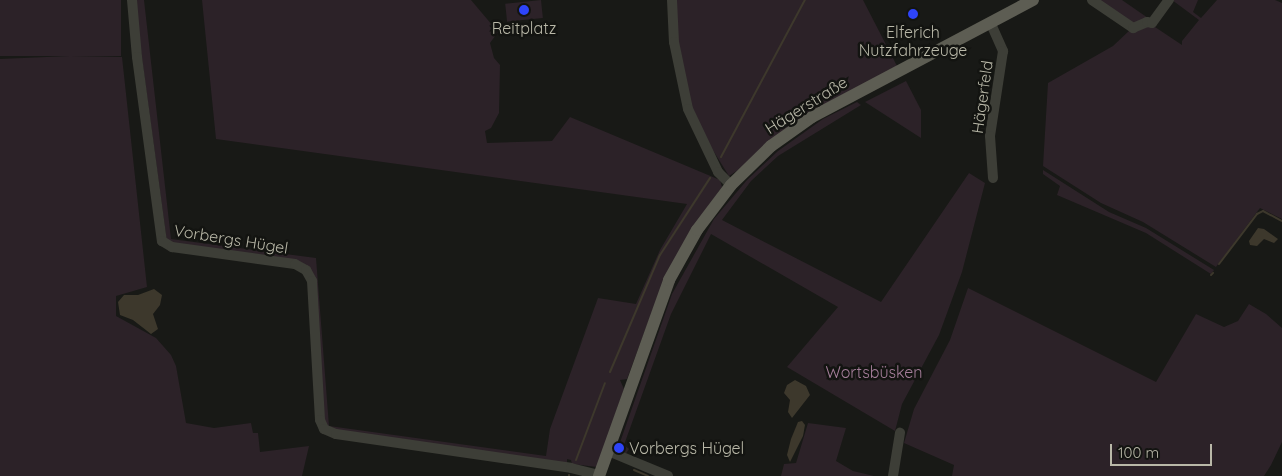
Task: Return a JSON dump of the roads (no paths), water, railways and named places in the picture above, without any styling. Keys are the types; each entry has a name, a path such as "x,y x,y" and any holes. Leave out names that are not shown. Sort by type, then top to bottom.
{"main road":[{"name":"Hägerstraße","path":"599,476 670,280 697,230 731,185 766,150 812,117 991,24 1033,0"}],"street":[{"name":"Vorbergs Hügel","path":"132,0 137,57 162,241 172,247 295,264 306,270 312,281 320,420 324,429 336,434 555,466 599,476"},
{"path":"672,0 674,42 688,109 718,172 731,185"},
{"path":"1092,0 1135,28 1147,22 1152,23 1169,0"},
{"name":"Hägerfeld","path":"991,24 1003,47 990,136 993,178"},
{"path":"893,476 900,432"},
{"path":"608,451 668,476"}],"waterway":[{"path":"721,157 805,0"},
{"path":"610,372 660,255 710,178"},
{"path":"1219,264 1257,214 1263,211 1282,221"},
{"path":"576,460 605,383"},
{"path":"634,470 648,476"}],"place":[{"name":"Reitplatz","path":"524,10"},
{"name":"Elferich Nutzfahrzeuge","path":"913,14"},
{"name":"Vorbergs Hügel","path":"619,448"}],"park label":[{"name":"Wortsbüsken","path":"874,372"}]}
